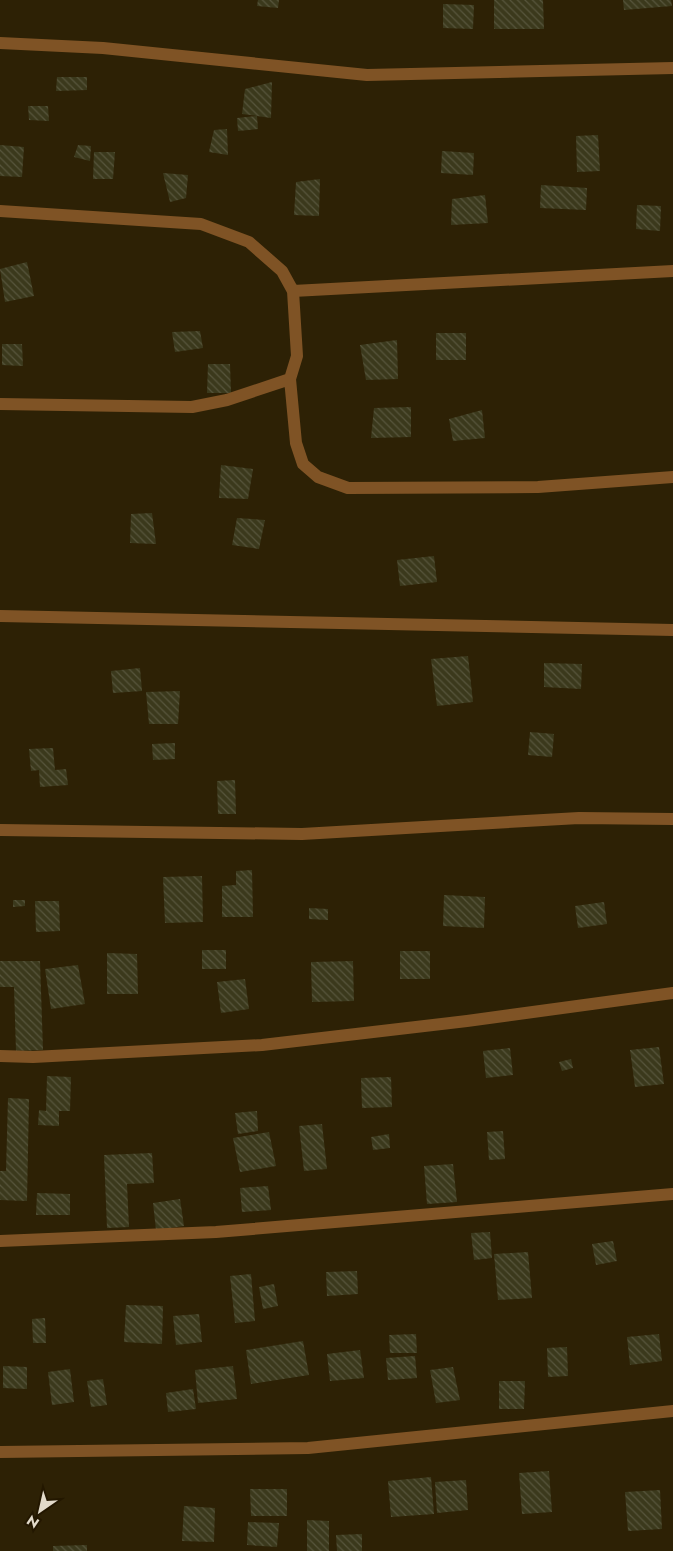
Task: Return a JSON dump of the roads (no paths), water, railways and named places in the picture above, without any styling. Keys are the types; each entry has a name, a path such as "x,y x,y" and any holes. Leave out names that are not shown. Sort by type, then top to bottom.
{"street":[{"path":"0,43 103,48 367,75 673,68"},
{"path":"0,211 201,224 249,242 282,271 293,291 297,356 290,379 296,444 303,464 318,477 348,488 538,487 673,477"},
{"path":"293,291 673,270"},
{"path":"0,404 192,407 227,400 290,379"},
{"path":"0,616 673,630"},
{"path":"0,830 302,834 579,818 673,819"},
{"path":"0,1056 33,1057 262,1045 467,1021 673,993"},
{"path":"0,1241 216,1232 673,1194"},
{"path":"0,1452 308,1448 673,1411"}]}
